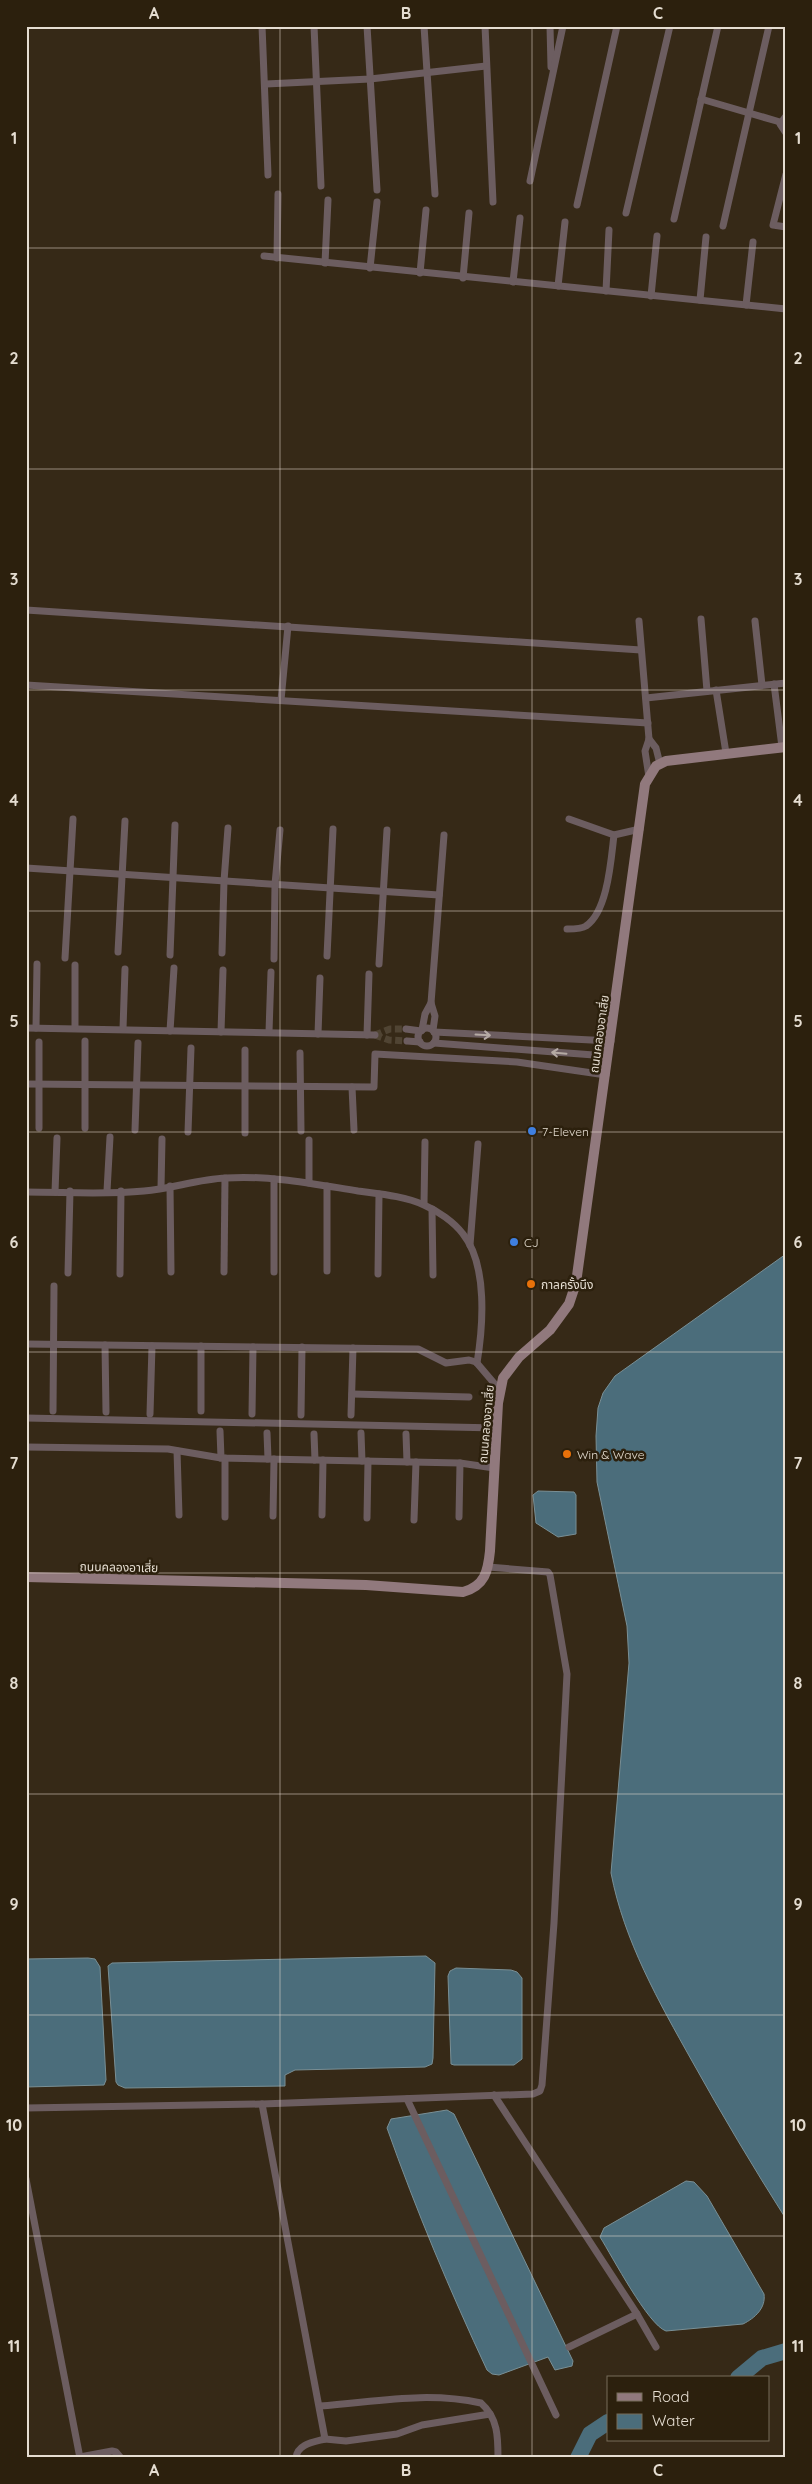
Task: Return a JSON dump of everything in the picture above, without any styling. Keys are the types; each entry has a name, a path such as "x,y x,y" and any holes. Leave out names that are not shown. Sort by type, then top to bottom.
{"street":[{"path":"262,26 266,84 268,175"},
{"path":"314,26 321,186"},
{"path":"367,26 377,190"},
{"path":"424,26 435,194"},
{"path":"485,26 493,202"},
{"path":"550,26 552,79"},
{"path":"530,181 563,26"},
{"path":"577,205 617,26"},
{"path":"626,213 670,26"},
{"path":"674,219 718,26"},
{"path":"723,226 769,26"},
{"path":"266,84 370,79 486,66"},
{"path":"701,100 750,113 783,119 780,127 786,133"},
{"path":"786,174 774,225 786,227"},
{"path":"277,258 278,194"},
{"path":"325,263 328,200"},
{"path":"370,268 377,202"},
{"path":"420,273 426,210"},
{"path":"463,278 469,213"},
{"path":"512,282 520,218"},
{"path":"558,286 565,222"},
{"path":"606,291 609,230"},
{"path":"651,296 657,236"},
{"path":"700,300 706,237"},
{"path":"746,305 753,242"},
{"path":"264,256 463,278 786,309"},
{"path":"26,610 641,650"},
{"path":"701,619 707,691"},
{"path":"639,621 650,739 656,748 660,764 677,758 784,747 774,684"},
{"path":"755,621 762,685"},
{"path":"281,700 288,626"},
{"path":"646,698 786,683"},
{"path":"26,685 648,723"},
{"path":"716,690 726,753"},
{"path":"649,777 645,751 650,739"},
{"name":"ถนนคลองอาเสี่ย","path":"26,1577 366,1585 463,1592 478,1586 482,1581 488,1567 499,1389 508,1368 550,1330 561,1317 574,1290 611,1041 645,784 656,766 660,764"},
{"path":"66,958 73,819"},
{"path":"569,819 614,834 640,829"},
{"path":"118,952 125,821"},
{"path":"170,955 175,825"},
{"path":"222,953 228,828"},
{"path":"327,956 333,829"},
{"path":"274,959 275,884 280,830"},
{"path":"379,964 387,830"},
{"path":"567,930 585,927 596,916 605,892 614,834"},
{"path":"434,1043 436,1037 431,1002 444,835"},
{"path":"26,868 439,895"},
{"path":"36,1028 37,964"},
{"path":"75,965 75,1028"},
{"path":"123,1029 125,968"},
{"path":"170,1031 174,968"},
{"path":"221,1032 223,970"},
{"path":"269,1032 271,972"},
{"path":"26,1028 371,1035 369,974"},
{"path":"318,1034 320,978"},
{"path":"420,1042 425,1014 431,1002"},
{"path":"406,1029 611,1041"},
{"path":"84,1128 85,1041"},
{"path":"407,1041 420,1042 426,1046 434,1043 608,1056"},
{"path":"39,1042 39,1128"},
{"path":"135,1130 138,1043"},
{"path":"188,1132 191,1048"},
{"path":"245,1133 246,1050"},
{"path":"300,1053 301,1132"},
{"path":"26,1084 374,1087 375,1054 517,1062 606,1075"},
{"path":"352,1086 354,1130"},
{"path":"108,1191 110,1137"},
{"path":"54,1192 57,1138"},
{"path":"161,1188 162,1139"},
{"path":"309,1140 309,1183"},
{"path":"424,1142 424,1204"},
{"path":"470,1245 478,1144"},
{"path":"26,1192 144,1191 225,1178 274,1179 400,1197 424,1204 453,1224 464,1235 470,1245 479,1276 481,1300 482,1323 477,1363"},
{"path":"224,1272 225,1178"},
{"path":"274,1179 274,1272"},
{"path":"170,1186 171,1272"},
{"path":"327,1186 327,1272"},
{"path":"120,1274 121,1191"},
{"path":"68,1273 70,1192"},
{"path":"378,1274 379,1194"},
{"path":"432,1209 433,1275"},
{"path":"53,1412 54,1286"},
{"path":"26,1344 418,1349 446,1363 470,1360 477,1363 499,1389"},
{"path":"105,1345 106,1412"},
{"path":"150,1414 152,1346"},
{"path":"201,1346 201,1411"},
{"path":"252,1414 253,1347"},
{"path":"301,1415 302,1347"},
{"path":"351,1415 353,1348"},
{"path":"352,1394 469,1397"},
{"path":"26,1418 496,1428"},
{"path":"220,1431 223,1458 224,1517"},
{"path":"267,1433 271,1459 273,1516"},
{"path":"361,1433 365,1461 367,1518"},
{"path":"314,1434 319,1460 322,1514"},
{"path":"406,1434 407,1462"},
{"path":"26,1447 178,1451 223,1458 460,1463 494,1468"},
{"path":"178,1451 179,1515"},
{"path":"414,1520 416,1462"},
{"path":"458,1517 460,1463"},
{"path":"26,2108 262,2104 533,2094 540,2091 554,1923 567,1674 548,1572 488,1567"},
{"path":"494,2095 637,2314 656,2347"},
{"path":"407,2099 556,2415"},
{"path":"262,2104 325,2439"},
{"path":"26,2179 80,2457 116,2452 121,2458"},
{"path":"569,2347 637,2314"},
{"path":"320,2406 430,2396 481,2403 490,2414 497,2429 498,2458"},
{"path":"296,2458 297,2452 301,2447 325,2439 346,2441 397,2434 422,2425 490,2414"}],"water":[{"path":"786,1254 786,2219 726,2121 667,2016 634,1947 624,1923 617,1898 611,1873 629,1663 627,1626 597,1482 596,1436 598,1408 603,1393 615,1376"},
{"path":"538,1491 574,1492 576,1495 576,1534 558,1537 536,1523 533,1495"},
{"path":"426,1956 435,1963 433,2058 432,2064 425,2067 295,2070 285,2075 285,2086 125,2088 116,2082 108,1966 112,1963"},
{"path":"26,1959 95,1959 100,1967 106,2080 104,2085 26,2087"},
{"path":"456,1968 511,1970 517,1972 522,1978 522,2059 514,2065 451,2064 448,1976 450,1971"},
{"path":"447,2110 454,2114 573,2361 572,2366 555,2370 548,2357 499,2375 492,2374 487,2370 434,2250 387,2128 391,2119"},
{"path":"686,2181 694,2182 707,2196 764,2294 763,2304 759,2312 743,2324 666,2331 658,2326 640,2304 600,2237 604,2228"}],"waterway":[{"path":"740,2376 762,2358 786,2351"},
{"path":"578,2458 590,2434 607,2423"}],"tunnel":[{"path":"375,1035 390,1029 406,1029"},
{"path":"375,1035 389,1040 407,1041"}],"place":[{"name":"7-Eleven","path":"532,1131"},
{"name":"CJ","path":"514,1242"},
{"name":"กาลครั้งนึง","path":"531,1284"},
{"name":"Win & Wave","path":"567,1454"}]}
